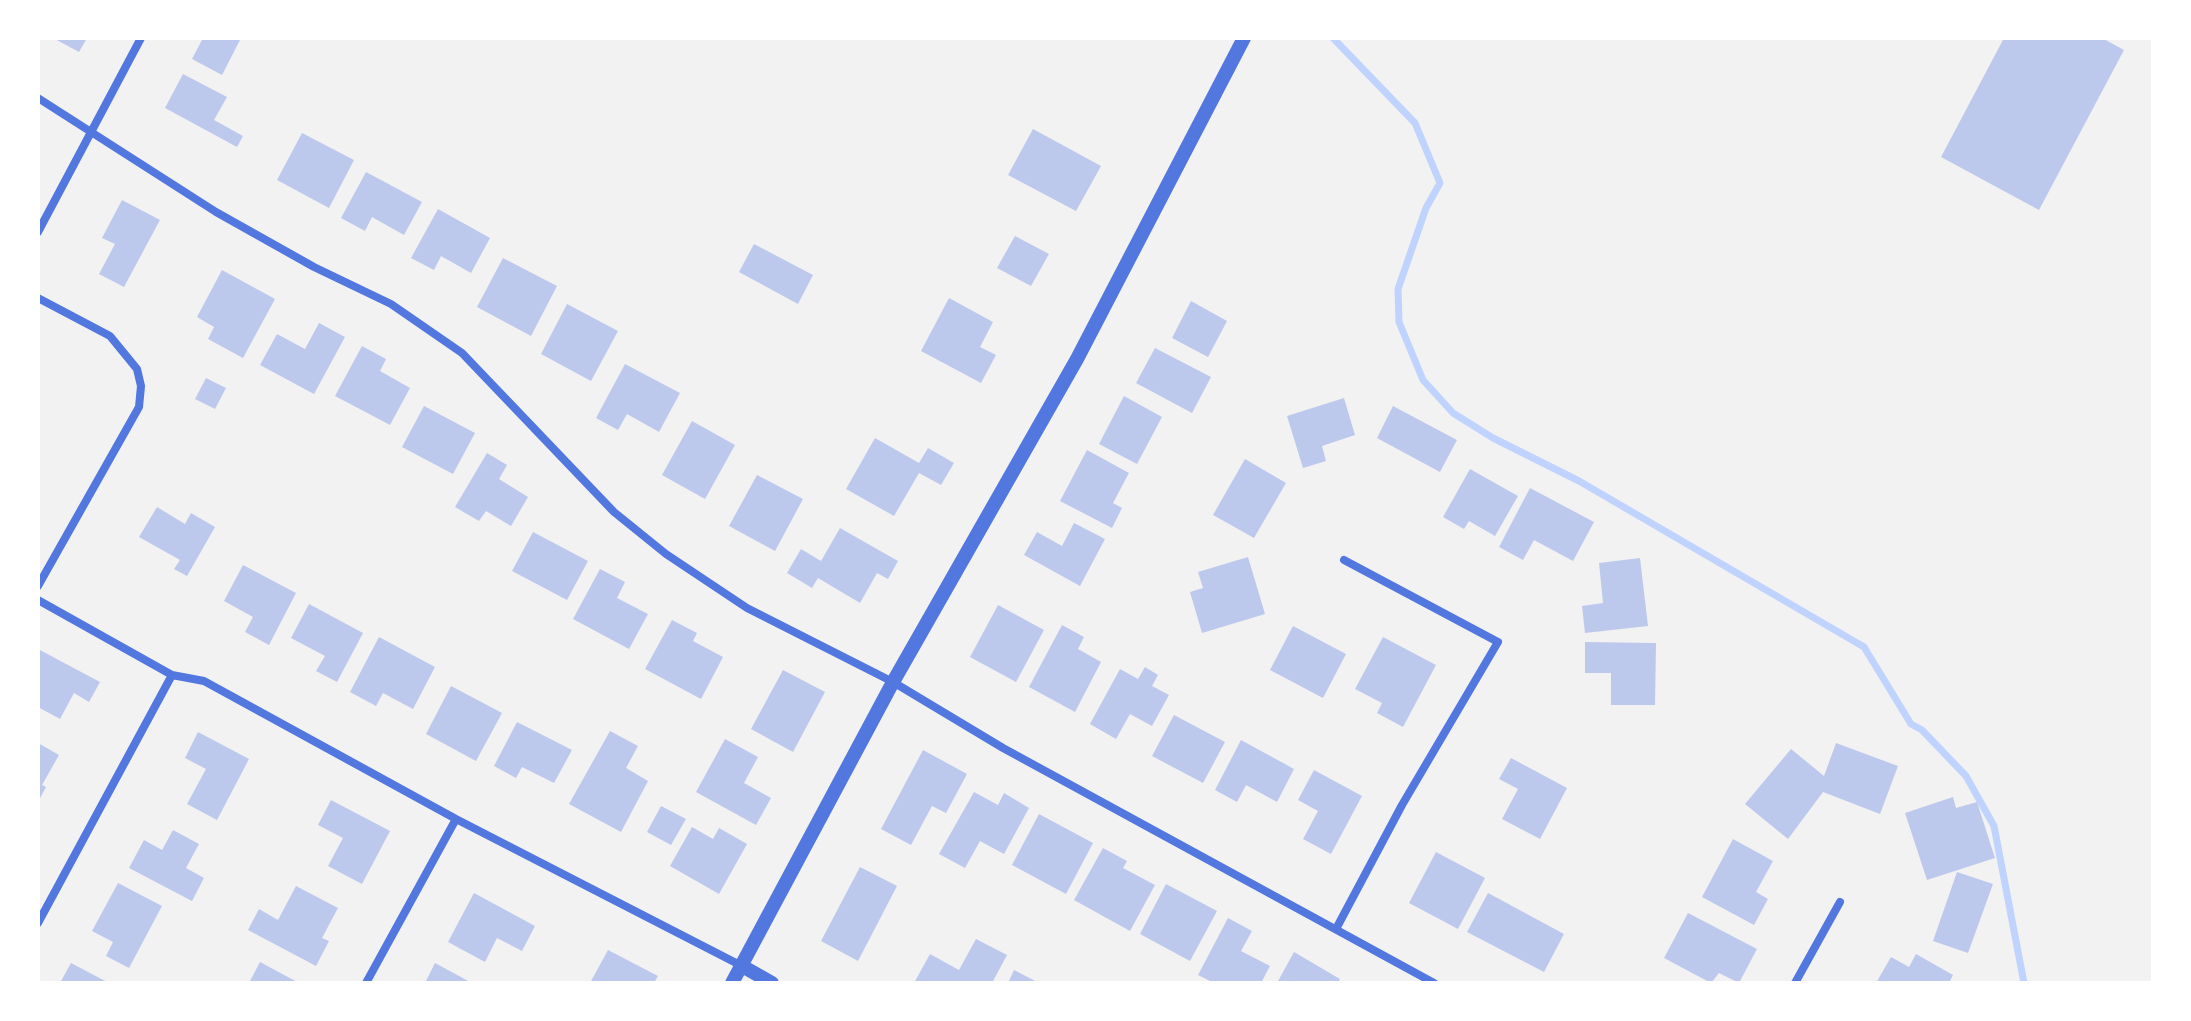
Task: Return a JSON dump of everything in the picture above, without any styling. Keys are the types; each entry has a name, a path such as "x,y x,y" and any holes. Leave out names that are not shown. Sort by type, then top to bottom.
{"street":[{"path":"38,232 141,38"},
{"path":"732,983 893,682 1077,359 1244,38"},
{"path":"38,98 216,212 314,267 391,304 462,353 614,512 666,554 747,608 893,682 1003,748 1434,983"},
{"path":"38,298 110,336 137,369 141,386 139,407 38,586"},
{"path":"1336,929 1402,805 1498,642 1344,560"},
{"path":"38,600 172,675 204,681 456,819 772,983"},
{"path":"38,923 172,675"},
{"path":"366,983 456,819"},
{"path":"1795,983 1840,902"}],"building":[{"path":"53,38 87,38 79,52"},
{"path":"203,38 241,38 222,75 192,59"},
{"path":"2004,38 2102,38 2124,50 2039,210 1941,157"},
{"path":"183,74 227,97 214,120 243,136 237,147 165,108"},
{"path":"1033,129 1101,166 1076,211 1008,175"},
{"path":"302,133 354,160 329,208 277,180"},
{"path":"366,172 422,202 404,235 372,217 365,231 341,218"},
{"path":"122,200 160,220 124,287 99,274 115,244 102,238"},
{"path":"438,209 490,238 471,273 441,256 434,270 411,258"},
{"path":"1015,236 1049,254 1031,286 997,268"},
{"path":"754,244 813,275 798,304 739,272"},
{"path":"503,258 557,286 531,336 477,307"},
{"path":"222,270 275,299 243,358 208,339 214,327 197,317"},
{"path":"949,298 993,322 980,347 996,355 981,383 921,351"},
{"path":"1191,301 1227,321 1208,357 1172,338"},
{"path":"567,304 618,331 591,381 541,354"},
{"path":"319,323 345,337 314,394 260,365 277,334 305,349"},
{"path":"362,346 386,359 380,371 410,388 390,425 335,396"},
{"path":"1155,348 1211,377 1192,413 1136,383"},
{"path":"625,364 680,393 659,432 627,414 618,430 596,418"},
{"path":"206,378 226,388 215,409 195,399"},
{"path":"1124,396 1162,417 1137,464 1099,444"},
{"path":"1344,398 1355,435 1322,446 1326,461 1303,468 1287,416"},
{"path":"424,406 475,433 453,474 402,447"},
{"path":"1393,406 1457,440 1440,472 1377,438"},
{"path":"692,421 735,445 705,499 662,475"},
{"path":"875,438 919,463 928,448 954,463 941,485 919,473 894,516 846,489"},
{"path":"1087,450 1129,473 1113,503 1122,508 1112,528 1060,501"},
{"path":"487,453 507,465 499,479 528,497 511,526 486,511 479,521 455,507"},
{"path":"1245,459 1286,483 1254,538 1213,515"},
{"path":"1470,469 1518,496 1495,536 1469,521 1464,529 1443,517"},
{"path":"757,475 803,499 775,551 729,526"},
{"path":"1530,488 1594,522 1573,561 1534,540 1523,560 1499,547"},
{"path":"157,507 185,524 191,513 215,527 187,576 174,569 180,560 139,537"},
{"path":"1074,523 1105,539 1080,586 1024,555 1037,532 1062,546"},
{"path":"840,528 898,561 888,579 877,573 860,603 818,578 812,588 787,573 801,549 821,561"},
{"path":"533,532 588,561 567,600 512,571"},
{"path":"1248,557 1265,614 1202,633 1190,592 1203,588 1198,572"},
{"path":"1640,558 1648,626 1585,633 1582,606 1603,603 1599,563"},
{"path":"243,565 296,593 269,645 245,632 253,617 224,601"},
{"path":"600,569 625,582 617,598 648,614 629,649 573,619"},
{"path":"309,604 363,633 337,682 316,671 325,656 291,638"},
{"path":"998,605 1044,630 1016,682 970,657"},
{"path":"672,620 697,633 693,641 723,657 701,699 645,669"},
{"path":"1062,625 1084,637 1078,649 1101,662 1075,712 1029,687"},
{"path":"1293,626 1346,654 1323,698 1270,670"},
{"path":"379,637 435,667 413,709 383,693 376,706 350,692"},
{"path":"1383,637 1436,665 1403,727 1377,713 1382,703 1355,689"},
{"path":"1585,642 1656,643 1655,705 1611,705 1611,673 1585,673"},
{"path":"38,649 100,682 89,702 74,693 60,719 38,707"},
{"path":"1145,667 1158,675 1152,686 1169,695 1152,726 1130,714 1116,739 1090,724 1120,669 1138,679"},
{"path":"783,670 825,692 793,752 751,729"},
{"path":"451,686 502,713 476,761 426,734"},
{"path":"1174,715 1225,742 1203,783 1152,756"},
{"path":"517,722 572,750 554,783 522,767 516,778 494,766"},
{"path":"610,731 638,746 626,768 648,781 621,832 569,804"},
{"path":"198,732 249,759 217,820 187,804 206,769 185,758"},
{"path":"725,739 758,757 744,783 771,798 756,825 696,792"},
{"path":"1241,740 1294,769 1277,802 1246,785 1237,802 1215,790"},
{"path":"38,743 59,755 42,785 46,787 38,802"},
{"path":"1836,743 1898,766 1880,814 1823,792 1788,839 1745,804 1791,749 1824,776"},
{"path":"923,750 967,774 946,813 932,806 911,845 881,829"},
{"path":"1511,758 1567,788 1540,839 1502,819 1518,789 1499,779"},
{"path":"1314,770 1362,796 1331,854 1303,839 1318,811 1298,800"},
{"path":"974,792 998,805 1004,793 1029,808 1004,854 980,841 965,868 939,854"},
{"path":"1953,797 1956,808 1977,802 1995,858 1927,880 1905,813"},
{"path":"331,800 390,831 362,884 328,866 343,838 318,825"},
{"path":"661,806 686,819 671,845 647,832"},
{"path":"1039,814 1093,843 1066,894 1012,865"},
{"path":"692,827 713,839 719,828 747,844 719,894 670,866"},
{"path":"173,830 199,844 186,868 204,878 192,901 129,868 144,840 162,850"},
{"path":"1733,839 1773,861 1756,892 1768,899 1754,925 1702,897"},
{"path":"1103,848 1127,861 1123,868 1155,885 1130,931 1074,900"},
{"path":"1436,852 1485,878 1458,929 1409,903"},
{"path":"860,867 897,886 858,961 821,941"},
{"path":"1957,872 1993,884 1968,953 1933,941"},
{"path":"118,883 162,906 129,968 106,956 113,942 92,931"},
{"path":"1166,884 1217,911 1190,961 1140,934"},
{"path":"296,886 338,908 322,938 329,941 316,966 248,930 259,909 278,920"},
{"path":"474,893 535,926 522,951 497,938 485,962 448,942"},
{"path":"1488,893 1564,934 1544,972 1467,932"},
{"path":"1688,913 1757,949 1739,983 1719,973 1711,983 1664,958"},
{"path":"1228,918 1252,931 1241,951 1270,966 1261,983 1214,983 1198,975"},
{"path":"976,939 1007,955 992,983 914,983 930,954 959,970"},
{"path":"608,950 658,976 654,983 590,983"},
{"path":"1294,952 1340,979 1338,983 1277,983"},
{"path":"1916,954 1953,975 1949,983 1876,983 1891,957 1909,967"},
{"path":"260,962 299,983 249,983"},
{"path":"71,963 109,983 60,983"},
{"path":"435,963 472,983 425,983"},
{"path":"1014,970 1039,983 1008,983"}],"waterway":[{"path":"1333,38 1415,123 1440,183 1426,208 1398,289 1399,322 1423,380 1453,413 1493,438 1579,481 1864,647 1911,724 1922,730 1966,776 1994,826 2024,983"}]}
